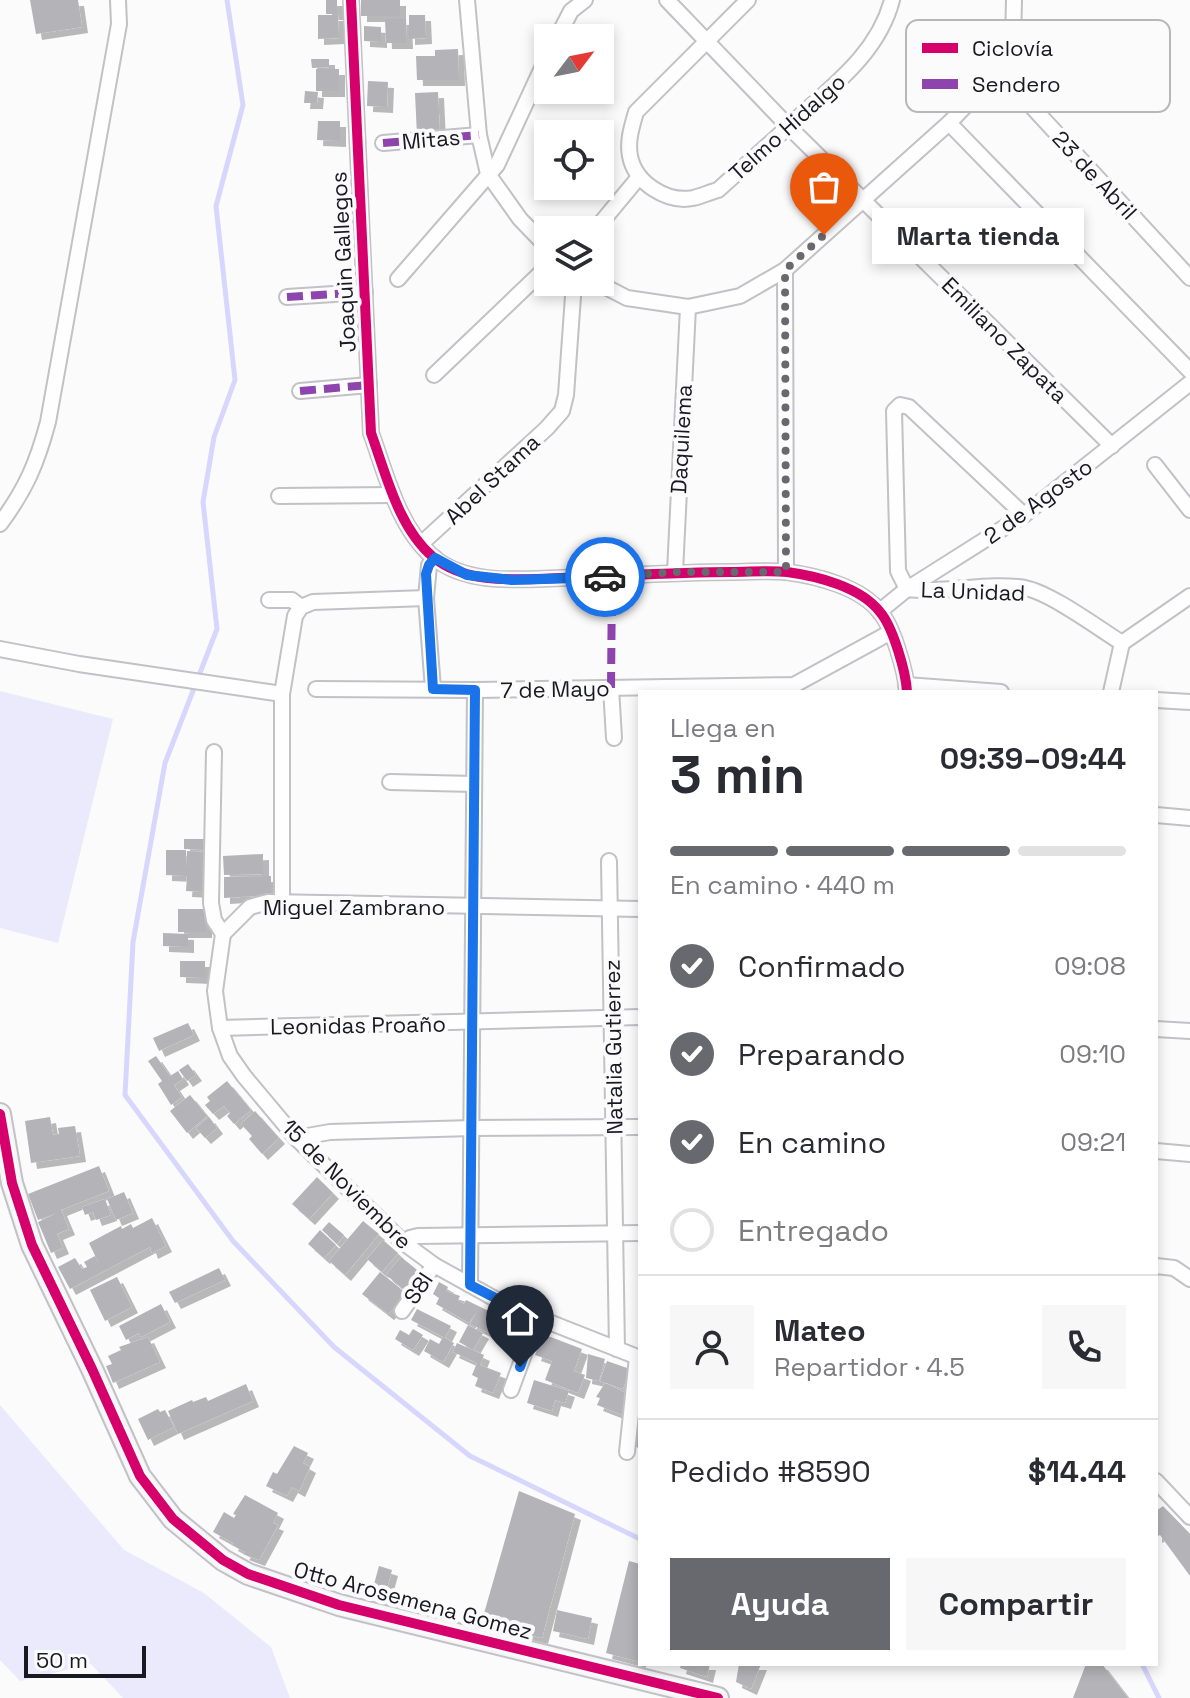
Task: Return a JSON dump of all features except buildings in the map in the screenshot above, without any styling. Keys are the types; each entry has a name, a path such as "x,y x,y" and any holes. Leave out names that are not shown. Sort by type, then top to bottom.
{"street":[{"path":"0,524 37,464 48,422 119,24 118,0"},
{"name":"Joaquin Gallegos","path":"351,0 371,433 393,495 421,544 435,558 467,575 512,580 675,572 786,572 828,581 858,594 880,611"},
{"path":"467,0 479,135 488,174 534,234"},
{"path":"571,6 585,0"},
{"name":"Emiliano Zapata","path":"667,0 789,127 1112,446"},
{"path":"607,216 639,177 630,157 629,134 636,112 748,0"},
{"name":"Telmo Hidalgo","path":"639,177 664,195 691,199 718,190 848,73 870,47 888,16 892,0"},
{"path":"1014,0 1014,20"},
{"path":"398,279 497,165 534,85"},
{"path":"614,291 627,298 688,307 740,296 785,270 960,112"},
{"name":"23 de Abril","path":"1037,112 1190,278"},
{"path":"949,123 1190,371"},
{"name":"Mitas","path":"383,143 479,135"},
{"path":"785,270 786,572"},
{"path":"434,375 534,279"},
{"path":"287,297 365,292"},
{"name":"Abel Stama","path":"421,544 562,411 566,395 573,296"},
{"name":"Daquilema","path":"675,572 688,307"},
{"name":"2 de Agosto","path":"880,611 907,589 1024,515 1190,383"},
{"path":"300,391 369,385"},
{"path":"907,589 898,571 894,411 900,405 909,407 1024,515"},
{"path":"1155,465 1190,510"},
{"path":"279,496 393,495"},
{"path":"433,689 426,598 429,565 435,558"},
{"name":"La Unidad","path":"907,589 929,592 1026,588 1122,643"},
{"path":"1111,690 1122,643 1190,596"},
{"path":"282,903 282,694 295,616 301,607 313,602 426,598"},
{"path":"269,600 292,600 301,607"},
{"path":"880,611 891,632 907,688 954,690"},
{"path":"794,688 891,632"},
{"path":"0,649 282,694"},
{"path":"611,688 614,738"},
{"name":"7 de Mayo","path":"316,689 794,688"},
{"path":"470,1285 475,690"},
{"path":"1158,700 1190,702"},
{"path":"214,752 211,903 214,920 223,934"},
{"path":"390,782 474,784"},
{"path":"1158,815 1190,818"},
{"name":"Natalia Gutierrez","path":"609,861 617,1349"},
{"name":"Miguel Zambrano","path":"223,934 250,907 268,902 638,909"},
{"name":"15 de Noviembre","path":"223,934 215,991 220,1028 230,1056 296,1138 404,1243 434,1265 537,1319 638,1358"},
{"name":"Leonidas Proaño","path":"220,1028 638,1017"},
{"path":"1158,1029 1190,1031"},
{"name":"Otto Arosemena Gomez","path":"0,1114 12,1183 32,1245 140,1476 173,1519 223,1560 248,1574 339,1605 718,1698"},
{"path":"296,1138 330,1132 638,1127"},
{"path":"1158,1151 1190,1154"},
{"path":"404,1243 418,1236 638,1233"},
{"name":"S8I","path":"402,1311 434,1265"},
{"path":"1158,1266 1174,1268 1190,1279"},
{"path":"511,1390 537,1319"},
{"path":"627,1452 638,1366"},
{"path":"1158,1483 1190,1517"}],"shaded area":[{"path":"0,691 113,719 58,943 0,928"},
{"path":"0,1405 124,1550 204,1593 271,1647 290,1698 123,1698 91,1664 20,1681 0,1660"}],"waterway":[{"path":"227,0 243,105 216,206 235,380 214,437 203,502 217,629 165,763 133,942 125,1095 233,1241 334,1347 470,1456 638,1538"},
{"path":"1143,1666 1159,1698"}],"marked path":[{"path":"383,143 479,135"},
{"path":"287,297 365,292"},
{"path":"300,391 369,385"},
{"path":"611,688 612,577"}],"cycle path":[{"path":"351,0 371,433 394,499 421,545 433,557 462,573 495,579 766,571 812,576 850,589 880,612 898,650 907,690"},
{"path":"0,1114 12,1183 32,1245 140,1476 173,1519 223,1560 248,1574 339,1605 718,1698"}],"way so far":[{"path":"605,577 675,572 786,572 785,270 824,235"}],"place":[{"name":"Marta tienda","path":"824,235"}],"route":[{"path":"520,1367 537,1319 470,1285 475,690 433,689 426,574 435,558 467,575 512,580 605,577"}]}
